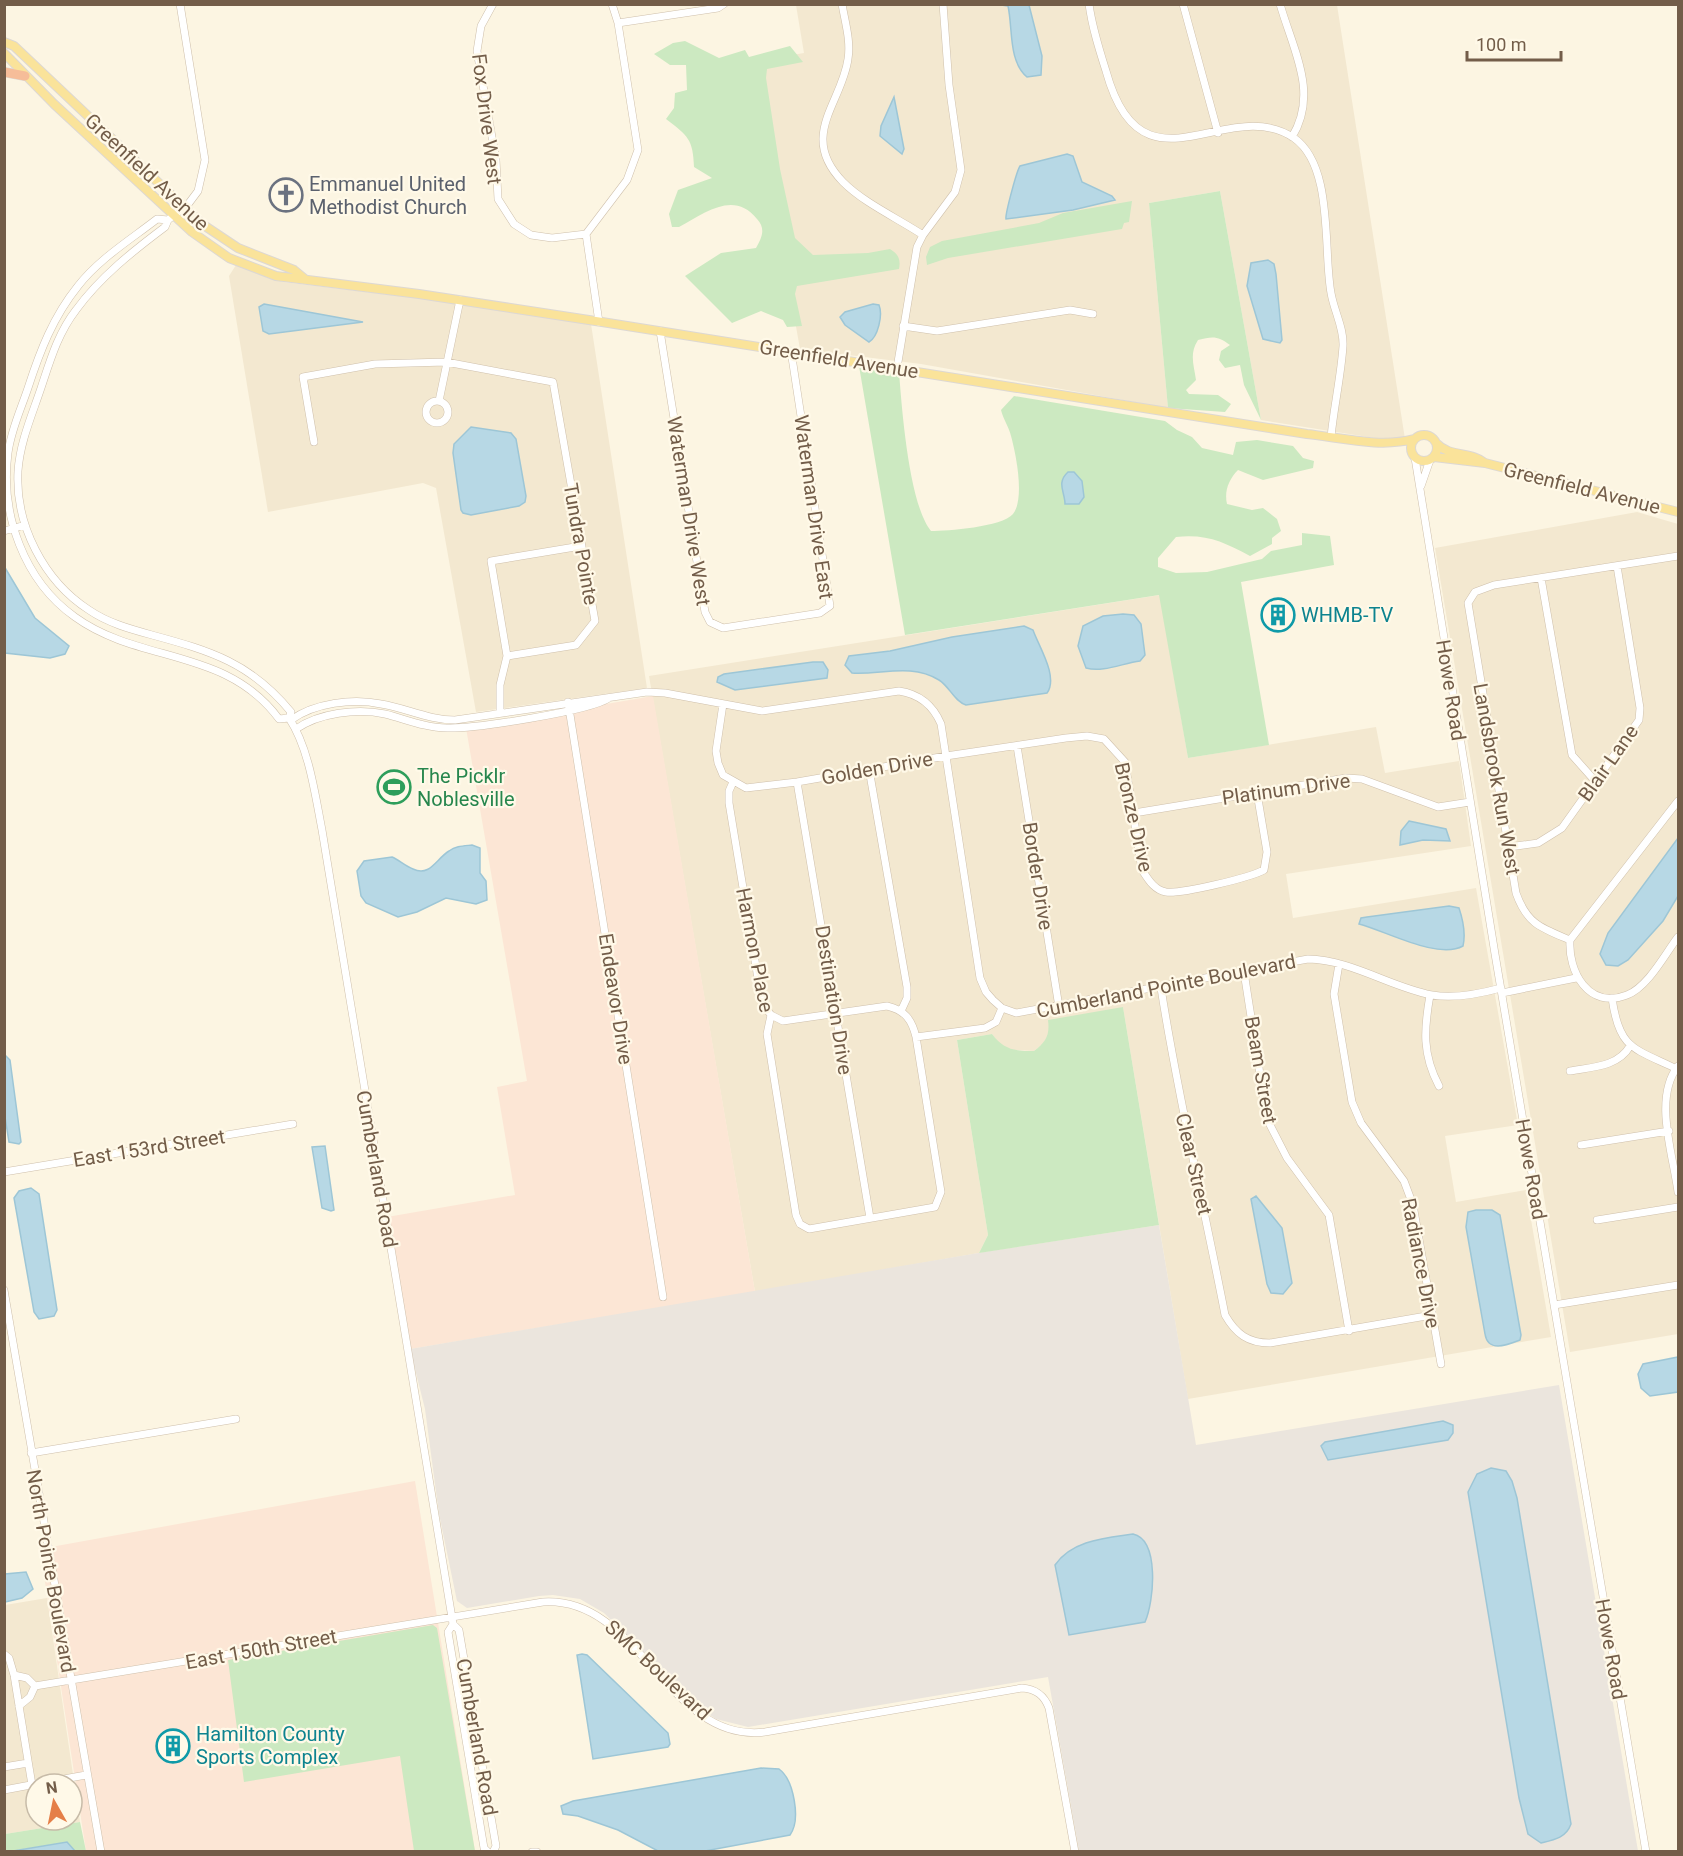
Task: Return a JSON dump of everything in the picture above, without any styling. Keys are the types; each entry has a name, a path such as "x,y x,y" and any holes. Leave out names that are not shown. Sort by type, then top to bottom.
{"highway":[{"path":"4,72 25,76"}],"main road":[{"name":"Greenfield Avenue","path":"4,42 14,45 183,208 228,243 255,256 294,270 305,279"},
{"name":"Greenfield Avenue","path":"4,54 171,218 229,258 276,276 460,300 1371,443 1400,443 1414,439"},
{"path":"1426,435 1436,443 1437,452 1432,459 1423,462 1414,457 1411,446 1414,439 1426,435"},
{"name":"Greenfield Avenue","path":"1371,443 1379,447 1399,448 1414,457"},
{"name":"Greenfield Avenue","path":"1436,443 1450,453 1479,458 1485,463"},
{"name":"Greenfield Avenue","path":"1432,459 1485,463 1678,512"}],"street":[{"name":"Cumberland Road","path":"180,4 206,155 201,184 194,197 171,218 165,227 97,284 75,310 59,337 21,452 19,493 25,525 50,573 79,604 119,626 206,650 232,661 273,692 291,712 290,719 296,729 322,830 453,1621 459,1630 496,1846 493,1851"},
{"path":"599,322 586,234 627,180 638,150 618,23 612,4"},
{"path":"618,23 718,8 724,4"},
{"path":"842,4 849,57 826,117 823,138 828,160 849,188 922,235"},
{"path":"897,368 914,256 922,235 955,192 961,170 948,74 943,4"},
{"path":"1089,4 1111,90 1118,106 1128,120 1148,134 1166,138 1261,127 1293,137 1311,157 1319,178 1330,291 1343,337 1331,437"},
{"path":"1183,4 1218,133"},
{"path":"1280,4 1306,96 1302,120 1293,137"},
{"name":"Fox Drive West","path":"489,6 480,26 477,51 496,160 496,191 500,205 514,224 531,235 552,238 586,234"},
{"name":"Cumberland Road","path":"171,218 157,219 101,262 71,294 48,332 9,451 7,489 14,528 32,571 48,592 75,617 110,637 218,670 251,689 279,718 290,719"},
{"path":"439,401 460,300"},
{"path":"903,326 937,331 1070,310 1093,314"},
{"name":"Waterman Drive West","path":"660,331 707,618 723,628 776,620"},
{"name":"Waterman Drive East","path":"776,620 820,613 828,609 831,602 791,351"},
{"path":"314,442 303,377 375,364 446,362"},
{"name":"Tundra Pointe","path":"446,362 553,382 595,621 576,645 507,656"},
{"name":"Howe Road","path":"1414,457 1501,991 1646,1851"},
{"name":"Howe Road","path":"1420,486 1432,459"},
{"path":"4,531 25,525"},
{"path":"500,713 500,685 507,656 491,561 581,546"},
{"path":"1596,782 1575,762 1572,755 1541,578 1678,556"},
{"name":"Blair Lane","path":"1509,847 1538,843 1554,834 1596,782 1639,720 1640,708 1617,566"},
{"name":"Landsbrook Run West","path":"1541,578 1494,585 1475,592 1468,603 1468,611 1516,893 1527,918 1546,930 1570,940"},
{"path":"290,719 309,709 358,702 381,704 440,720 656,692 762,711 899,691 913,693 936,712 946,756 980,978 986,992 1002,1008 996,1022 985,1028 916,1038"},
{"path":"296,729 315,718 368,711 447,728 570,711 602,704 609,698"},
{"name":"Endeavor Drive","path":"568,702 663,1297"},
{"path":"723,704 716,751 723,775 733,782"},
{"name":"Golden Drive","path":"733,782 746,788 1087,736 1104,739"},
{"name":"Bronze Drive","path":"1104,739 1125,762 1142,870 1151,885 1166,892 1247,878 1264,870 1267,852 1257,793"},
{"name":"Border Drive","path":"1017,746 1059,1007"},
{"path":"869,769 907,987 907,998 901,1011"},
{"name":"Platinum Drive","path":"1134,813 1346,778 1362,779 1438,807 1470,802"},
{"name":"Harmon Place","path":"733,782 729,791 729,803 762,1003 771,1015 767,1034 796,1215 801,1224 808,1229 870,1218"},
{"name":"Destination Drive","path":"797,782 870,1218"},
{"path":"1678,801 1570,940 1569,955 1576,978 1598,995 1612,998 1627,995 1642,984 1678,937"},
{"name":"Cumberland Pointe Boulevard","path":"1002,1008 1016,1013 1059,1007 1308,959 1339,964 1430,995 1463,996 1576,978"},
{"name":"Radiance Drive","path":"1339,964 1334,994 1352,1102 1361,1123 1404,1181 1413,1205 1441,1364"},
{"name":"Beam Street","path":"1244,972 1267,1119 1287,1158 1329,1215 1349,1331"},
{"name":"Clear Street","path":"1161,988 1173,1069 1201,1190 1225,1315 1239,1334 1255,1343 1270,1343 1349,1331"},
{"path":"1430,995 1424,1034 1431,1071 1439,1086"},
{"path":"1612,998 1619,1033 1630,1046 1678,1067 1666,1089 1669,1131 1678,1192"},
{"path":"771,1015 790,1022 887,1006 901,1011 909,1019 916,1038 941,1192 935,1207 870,1218"},
{"path":"1570,1071 1607,1065 1626,1053 1630,1046"},
{"name":"East 153rd Street","path":"4,1172 293,1124"},
{"path":"1581,1145 1669,1131"},
{"path":"1596,1220 1678,1208"},
{"path":"1554,1305 1678,1285"},
{"name":"North Pointe Boulevard","path":"4,1290 100,1851"},
{"path":"1349,1331 1432,1315"},
{"path":"31,1453 236,1419"},
{"name":"SMC Boulevard","path":"453,1621 543,1602 567,1603 588,1610 613,1628 697,1712 716,1724 740,1732 765,1732 1022,1688 1033,1690 1041,1695 1050,1713 1075,1851"},
{"name":"Cumberland Road","path":"453,1621 448,1632 484,1848 488,1851"},
{"name":"East 150th Street","path":"35,1686 453,1621"},
{"path":"7,1656 14,1675 31,1772"},
{"path":"14,1675 27,1678 35,1686 30,1697 19,1706"},
{"path":"4,1767 28,1763"},
{"path":"4,1790 24,1786"},
{"path":"532,1851 537,1851"}],"shaded area":[{"path":"796,5 1337,5 1405,439 1387,440 1261,420 1220,191 1149,203 1168,408 921,364 800,349 749,62 804,53"},
{"path":"236,265 283,282 433,300 591,324 647,688 476,712 436,488 423,483 268,512 229,276"},
{"path":"1637,512 1678,524 1678,1334 1570,1352 1435,548"},
{"path":"1160,595 1188,758 1376,727 1385,773 1459,761 1471,846 1286,874 1293,918 1476,888 1518,1125 1445,1136 1456,1202 1526,1190 1551,1337 1188,1399 1123,1007 1050,1032 1044,1043 1034,1051 1014,1050 1001,1046 992,1034 957,1040 988,1235 979,1253 755,1292 649,676"},
{"path":"653,696 755,1292 410,1349 387,1217 515,1195 497,1087 527,1081 466,728"},
{"path":"1159,1225 1196,1445 1559,1385 1638,1851 1079,1851 1048,1677 748,1727 716,1719 702,1710 604,1613 580,1599 553,1595 539,1596 467,1608 457,1601 439,1514 425,1409 410,1349 996,1250"},
{"path":"415,1481 475,1851 86,1851 83,1832 84,1772 74,1772 40,1549"},
{"path":"47,1598 73,1772 24,1772 24,1831 5,1834 5,1605"}],"green space":[{"path":"685,41 719,58 745,50 749,57 790,46 803,62 767,69 766,78 780,169 795,238 813,255 868,253 890,249 898,257 899,269 797,286 795,294 802,326 787,327 783,320 761,311 732,323 685,276 721,253 756,248 762,230 760,223 748,210 729,205 709,211 679,227 672,227 669,214 678,190 712,178 694,167 691,144 680,130 666,119 674,108 675,93 687,90 686,65 670,65 654,54 673,43"},
{"path":"1220,191 1261,420 1244,385 1240,365 1225,368 1219,360 1221,351 1230,345 1215,338 1198,340 1195,345 1193,364 1196,380 1186,390 1189,394 1218,395 1231,404 1225,412 1168,408 1149,203"},
{"path":"1132,201 1129,222 1124,223 1122,229 948,258 927,265 926,257 930,247 942,241 1039,223 1063,213"},
{"path":"859,366 899,372 912,479 923,518 931,531 986,525 1013,514 1017,507 1018,476 1011,436 1001,410 1014,396 1165,421 1192,437 1202,448 1233,455 1236,442 1257,440 1293,446 1303,458 1314,461 1313,468 1263,480 1238,470 1232,477 1226,494 1227,504 1252,510 1263,508 1277,519 1281,531 1272,538 1272,544 1250,556 1215,540 1187,536 1176,537 1158,558 1158,567 1176,573 1207,572 1262,559 1271,551 1302,545 1302,533 1330,536 1334,565 1241,582 1269,745 1188,758 1159,595 905,635"},
{"path":"1123,1007 1159,1225 979,1253 988,1235 957,1040 992,1034 1010,1049 1034,1051 1046,1038 1048,1020"},
{"path":"433,1625 437,1628 475,1851 414,1851 400,1756 244,1782 228,1660"},
{"path":"24,1831 82,1832 86,1851 75,1851 67,1842 5,1852 5,1834"}],"water":[{"path":"1001,5 1029,5 1042,56 1041,75 1027,77 1021,70 1012,44 1008,6"},
{"path":"894,97 904,149 902,154 880,136 881,126"},
{"path":"1067,154 1073,156 1082,182 1112,196 1115,200 1073,210 1006,219 1011,192 1020,166"},
{"path":"1268,260 1274,264 1276,274 1282,340 1280,343 1263,339 1247,286 1251,263"},
{"path":"264,304 363,322 269,334 263,331 259,307"},
{"path":"873,304 879,305 880,320 875,336 869,342 845,325 840,317 845,312"},
{"path":"471,427 511,433 516,439 526,496 525,502 519,506 471,515 461,510 453,453 454,444"},
{"path":"1068,472 1074,472 1082,481 1084,497 1079,504 1065,504 1062,480"},
{"path":"4,566 35,618 69,646 65,654 50,658 5,653"},
{"path":"1134,615 1141,624 1145,655 1140,661 1113,667 1086,668 1078,646 1083,626 1103,616"},
{"path":"1024,626 1033,630 1046,661 1051,679 1047,693 966,705 958,700 943,683 928,675 907,671 852,673 845,665 849,656 890,651 952,637"},
{"path":"823,662 828,670 827,678 735,690 717,682 718,677 724,674"},
{"path":"1409,821 1446,829 1450,841 1423,840 1400,845 1401,831"},
{"path":"1678,838 1678,896 1663,921 1628,960 1618,966 1606,965 1600,954 1608,933"},
{"path":"472,845 480,848 480,873 486,881 487,900 476,904 446,898 417,912 398,917 366,903 361,896 357,871 364,861 392,857 413,869 424,871 452,849"},
{"path":"1449,906 1459,908 1464,931 1463,946 1452,949 1426,947 1359,924 1361,918"},
{"path":"5,1055 10,1060 21,1142 19,1144 9,1142 5,1117"},
{"path":"325,1146 334,1210 331,1211 322,1208 312,1147"},
{"path":"31,1188 39,1194 57,1310 54,1316 39,1319 34,1312 14,1198 19,1191"},
{"path":"1256,1196 1282,1228 1292,1283 1283,1294 1271,1293 1267,1284 1251,1199"},
{"path":"1492,1210 1500,1215 1521,1335 1520,1340 1499,1346 1490,1344 1485,1334 1466,1227 1468,1212"},
{"path":"1678,1357 1678,1392 1650,1396 1641,1388 1638,1374 1643,1364"},
{"path":"1443,1421 1453,1425 1453,1433 1448,1440 1328,1460 1321,1446 1325,1442"},
{"path":"1491,1468 1506,1471 1517,1498 1571,1824 1563,1835 1541,1843 1528,1834 1519,1798 1468,1492 1477,1474"},
{"path":"1133,1534 1142,1539 1148,1547 1151,1559 1151,1601 1145,1622 1069,1635 1055,1565 1062,1557 1080,1545"},
{"path":"26,1572 33,1589 22,1598 5,1602 5,1574"},
{"path":"577,1655 587,1655 668,1733 670,1744 668,1747 593,1759"},
{"path":"761,1768 779,1769 789,1782 795,1810 795,1820 790,1835 705,1851 658,1851 618,1830 578,1816 563,1814 561,1806 573,1801"},
{"path":"67,1842 75,1851 13,1851"}],"place":[{"name":"Emmanuel United Methodist Church","path":"286,195"},
{"name":"WHMB-TV","path":"1278,615"},
{"name":"The Picklr Noblesville","path":"394,787"},
{"name":"Hamilton County Sports Complex","path":"173,1746"}]}
